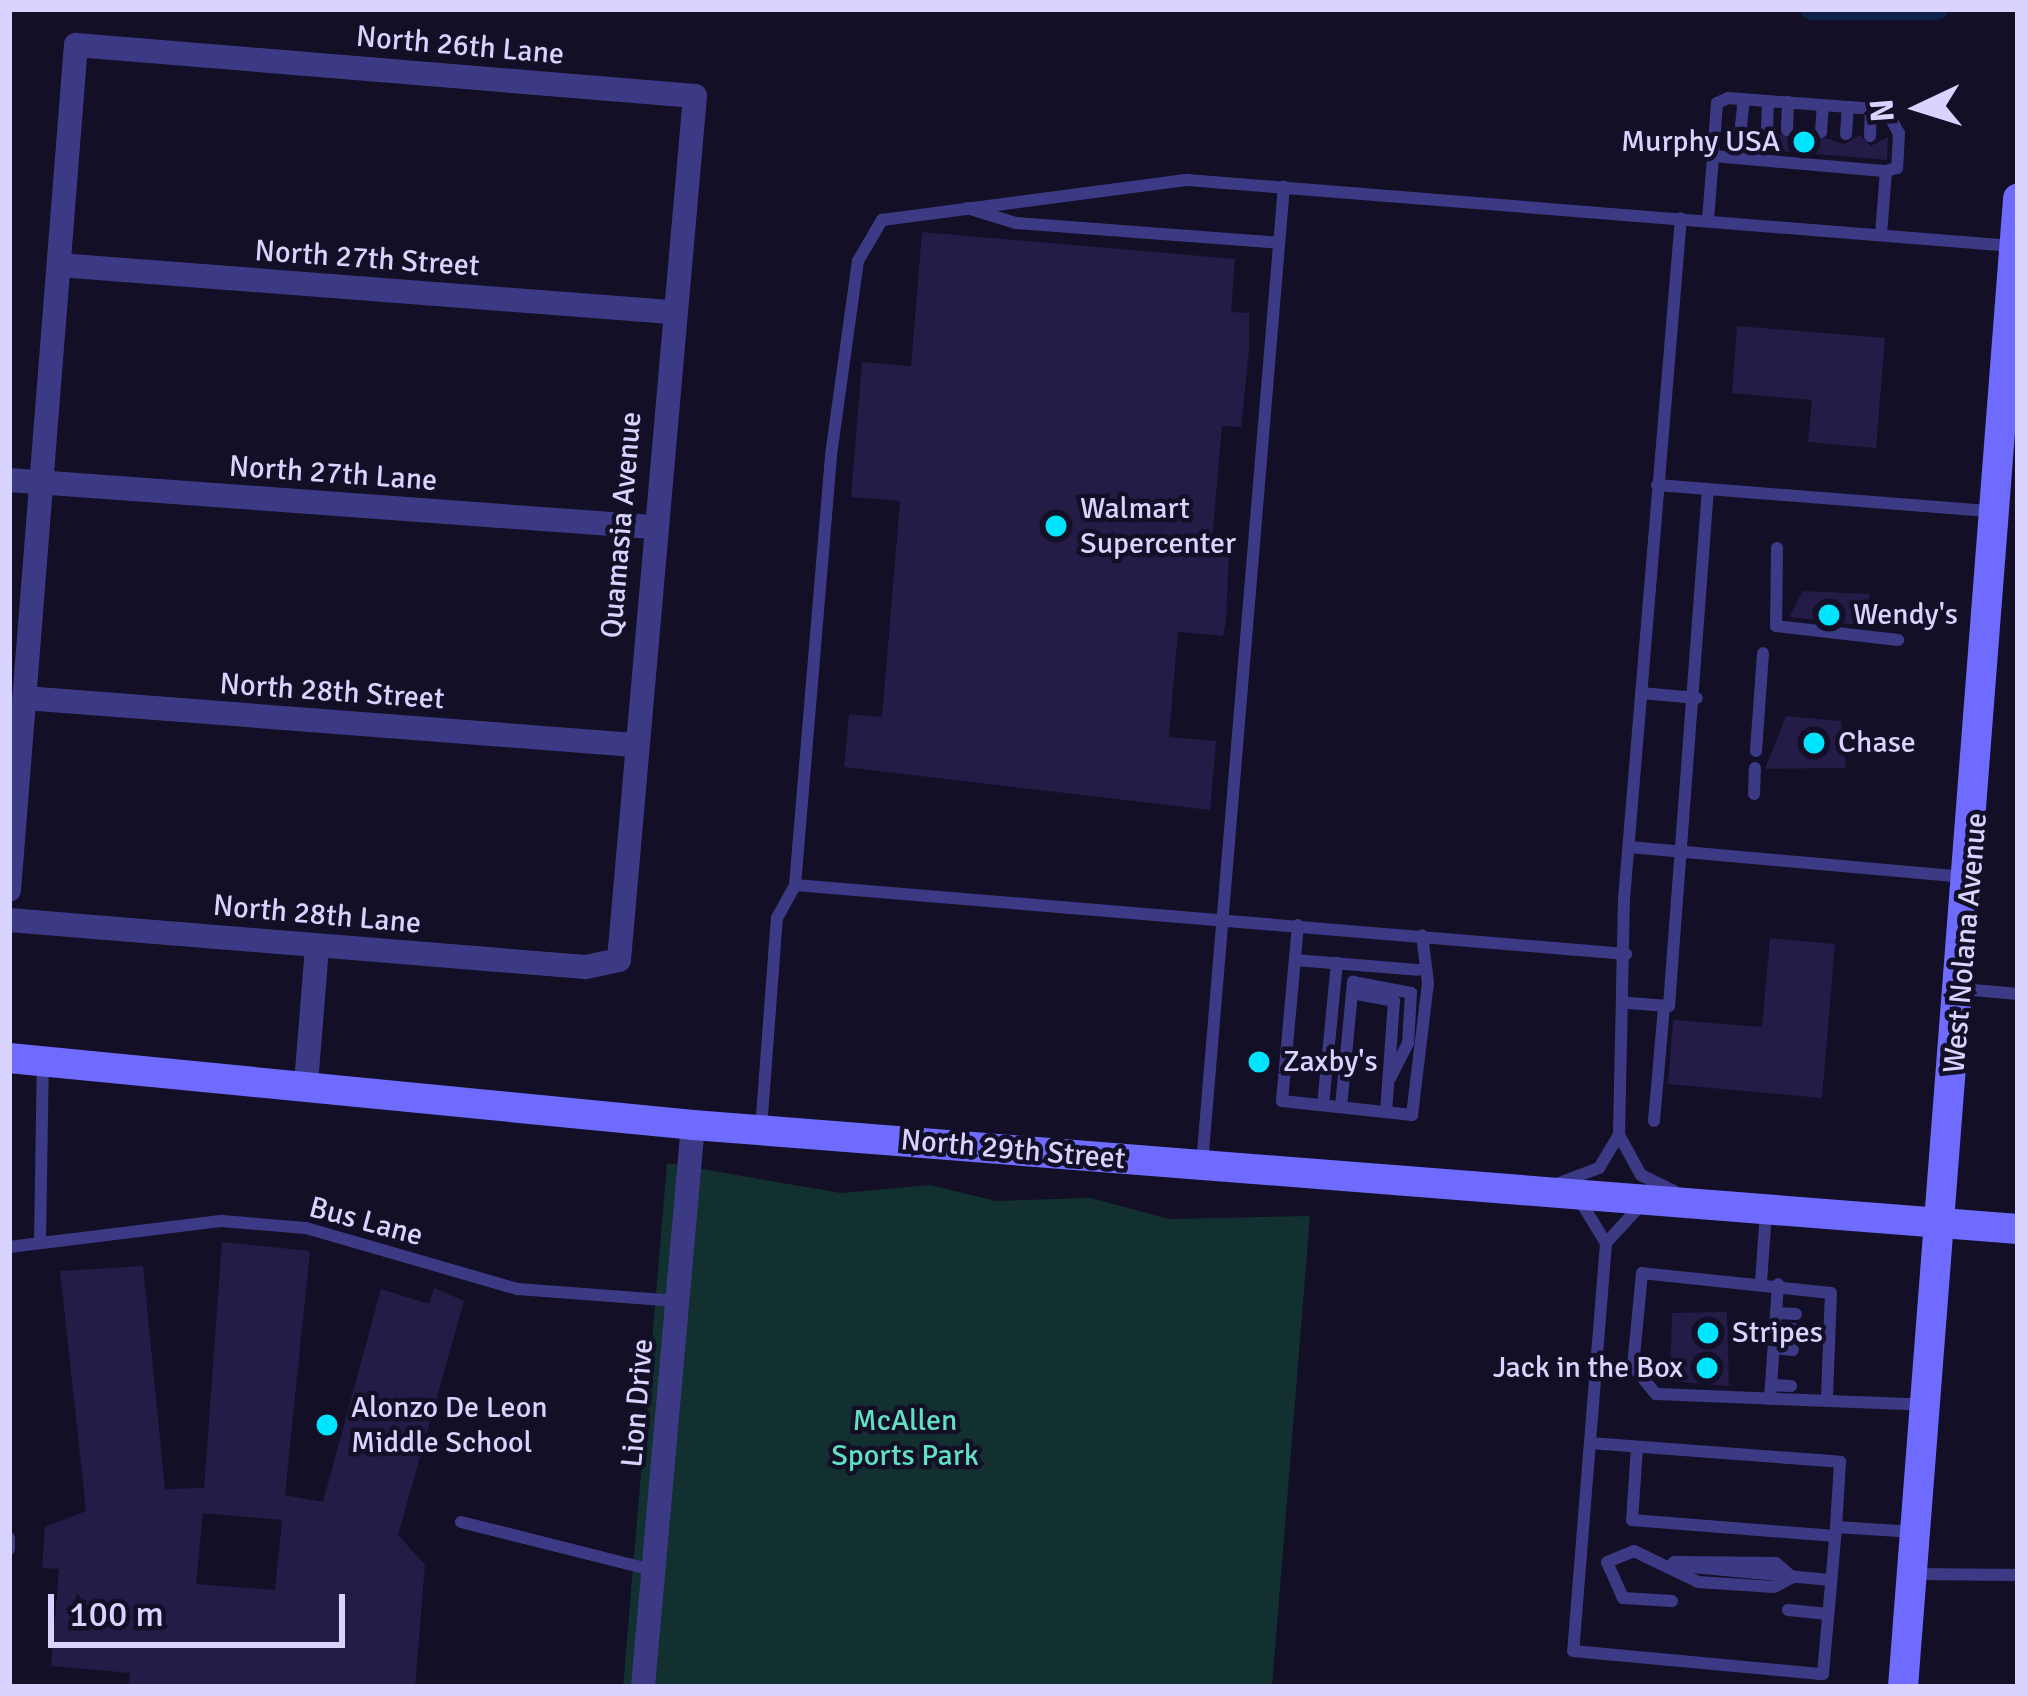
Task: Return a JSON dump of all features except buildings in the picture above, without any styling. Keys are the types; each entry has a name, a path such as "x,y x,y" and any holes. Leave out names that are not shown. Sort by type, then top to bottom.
{"street":[{"name":"North 26th Lane","path":"58,265 76,45 695,96"},
{"name":"Quamasia Avenue","path":"619,960 670,312 695,96"},
{"name":"West Nolana Avenue","path":"1903,1687 1971,878 2010,513 2018,198"},
{"name":"North 27th Street","path":"58,265 670,312"},
{"path":"9,890 58,265"},
{"name":"North 27th Lane","path":"9,481 652,527"},
{"name":"North 28th Street","path":"25,698 634,745"},
{"name":"North 28th Lane","path":"9,920 585,967 619,960"},
{"path":"306,1084 316,946"},
{"name":"North 29th Street","path":"9,1058 761,1130 2018,1228"},
{"name":"Lion Drive","path":"644,1687 693,1124"}],"lane":[{"path":"1741,126 1744,99"},
{"path":"1708,220 1717,104 1744,99 1886,110 1899,133 1897,168 1886,171 1867,164 1764,155 1713,156"},
{"path":"1767,128 1768,101"},
{"path":"1786,130 1788,102"},
{"path":"1821,132 1823,105"},
{"path":"1846,134 1847,107"},
{"path":"1870,136 1871,109"},
{"path":"1881,235 1886,171"},
{"path":"761,1130 777,919 795,885 858,261 882,220 1187,180 2017,247"},
{"path":"1202,1165 1284,186"},
{"path":"966,207 1016,224 1279,243"},
{"path":"1538,1191 1599,1168 1619,1135 1628,1003 1629,847 1681,218"},
{"path":"1657,485 2010,513"},
{"path":"1654,1121 1684,852 1708,489"},
{"path":"1777,548 1776,626 1898,640"},
{"path":"1756,751 1763,653"},
{"path":"1641,693 1697,698"},
{"path":"1754,794 1755,768"},
{"path":"1629,847 1971,878"},
{"path":"795,885 1627,954"},
{"path":"1295,960 1418,970 1428,982 1412,1115 1282,1101 1298,925"},
{"path":"1418,970 1422,935"},
{"path":"1323,1106 1337,963"},
{"path":"1962,989 2018,994"},
{"path":"1342,1107 1352,993 1394,1001 1386,1112"},
{"path":"1628,1003 1664,1006"},
{"path":"40,1243 43,1061"},
{"path":"1619,1135 1641,1175 1700,1204"},
{"path":"1575,1194 1606,1243 1590,1443 1574,1651 1823,1675 1840,1462 1590,1443"},
{"path":"1606,1243 1646,1200"},
{"path":"1761,1282 1766,1210"},
{"name":"Bus Lane","path":"9,1247 223,1221 306,1228 518,1289 677,1301"},
{"path":"1828,1387 1832,1316 1822,1287 1642,1273 1633,1366 1643,1388 1828,1387 1927,1406"},
{"path":"1771,1385 1778,1284"},
{"path":"1815,1315 1832,1316"},
{"path":"1776,1320 1795,1321"},
{"path":"1814,1330 1831,1331"},
{"path":"1774,1348 1793,1350"},
{"path":"1812,1351 1830,1353"},
{"path":"1771,1385 1790,1379"},
{"path":"1809,1380 1828,1387"},
{"path":"1637,1447 1633,1520 1916,1532"},
{"path":"461,1522 654,1570"},
{"path":"9,1538 9,1549"},
{"path":"1672,1601 1623,1598 1605,1577 1617,1552 1663,1564 1831,1580"},
{"path":"1913,1574 2018,1575"},
{"path":"1788,1610 1828,1614"}],"green space":[{"name":"McAllen Sports Park","path":"667,1163 841,1193 930,1185 996,1201 1090,1198 1170,1219 1310,1216 1272,1687 623,1687"}],"waterway":[{"path":"1811,9 1937,9"}],"place":[{"name":"Murphy USA","path":"1804,142"},
{"name":"Walmart Supercenter","path":"1056,526"},
{"name":"Wendy's","path":"1829,615"},
{"name":"Chase","path":"1814,743"},
{"name":"Zaxby's","path":"1259,1062"},
{"name":"Stripes","path":"1708,1333"},
{"name":"Jack in the Box","path":"1707,1368"},
{"name":"Alonzo De Leon Middle School","path":"327,1425"}]}
